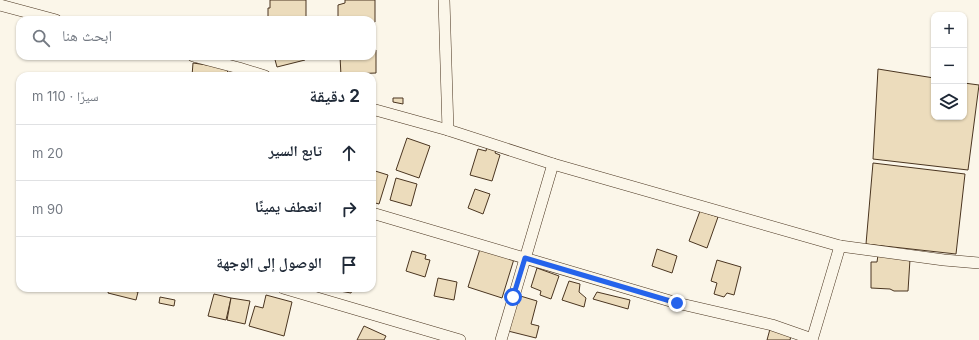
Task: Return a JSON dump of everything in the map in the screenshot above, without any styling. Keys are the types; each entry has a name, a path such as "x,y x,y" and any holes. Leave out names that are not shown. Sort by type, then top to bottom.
{"street":[{"path":"444,0 448,130"},
{"path":"0,5 41,16"},
{"path":"205,60 239,72"},
{"path":"376,110 448,130 553,164 840,246 944,260 979,263"},
{"path":"501,340 553,164"},
{"path":"376,214 677,303 772,325 812,340 840,246"},
{"path":"296,292 460,340"}],"building":[{"path":"270,0 306,0 306,16 268,16 268,8 270,8"},
{"path":"345,0 375,0 375,16 338,16 338,5 345,3"},
{"path":"275,60 305,60 277,67"},
{"path":"340,60 376,60 376,72 341,72"},
{"path":"193,63 228,68 228,72 192,72"},
{"path":"878,69 931,78 931,120 967,120 967,83 979,85 968,170 873,159"},
{"path":"393,98 403,98 403,104 393,102"},
{"path":"407,138 430,146 419,178 396,170"},
{"path":"487,146 497,148 495,153 500,155 492,181 470,175 478,149 486,151"},
{"path":"873,163 965,174 956,254 866,244"},
{"path":"376,171 388,175 379,204 376,203"},
{"path":"396,178 417,184 411,206 390,200"},
{"path":"475,189 490,194 483,214 468,208"},
{"path":"700,211 718,217 707,248 689,241"},
{"path":"480,249 514,259 502,298 468,287"},
{"path":"657,249 677,256 672,273 652,266"},
{"path":"412,251 426,255 425,259 430,260 425,277 406,271"},
{"path":"878,255 910,259 908,291 871,288 871,262 877,262"},
{"path":"717,260 741,267 734,295 727,293 724,297 714,294 717,283 711,281"},
{"path":"537,268 559,276 551,299 540,295 541,291 531,287"},
{"path":"438,278 457,282 454,300 434,296"},
{"path":"569,281 580,284 579,292 586,298 584,307 562,300"},
{"path":"108,292 138,292 136,300"},
{"path":"597,292 630,300 628,309 593,299"},
{"path":"214,294 231,298 226,320 208,316"},
{"path":"266,295 292,302 284,336 249,326 255,306 263,308"},
{"path":"517,295 537,301 531,324 539,326 536,338 508,331"},
{"path":"160,297 175,300 174,306 159,303"},
{"path":"231,298 250,301 245,324 227,320"},
{"path":"364,326 386,336 384,340 357,340"},
{"path":"770,329 791,336 790,340 767,340"}],"route":[{"path":"513,297 525,258 677,303"}]}
